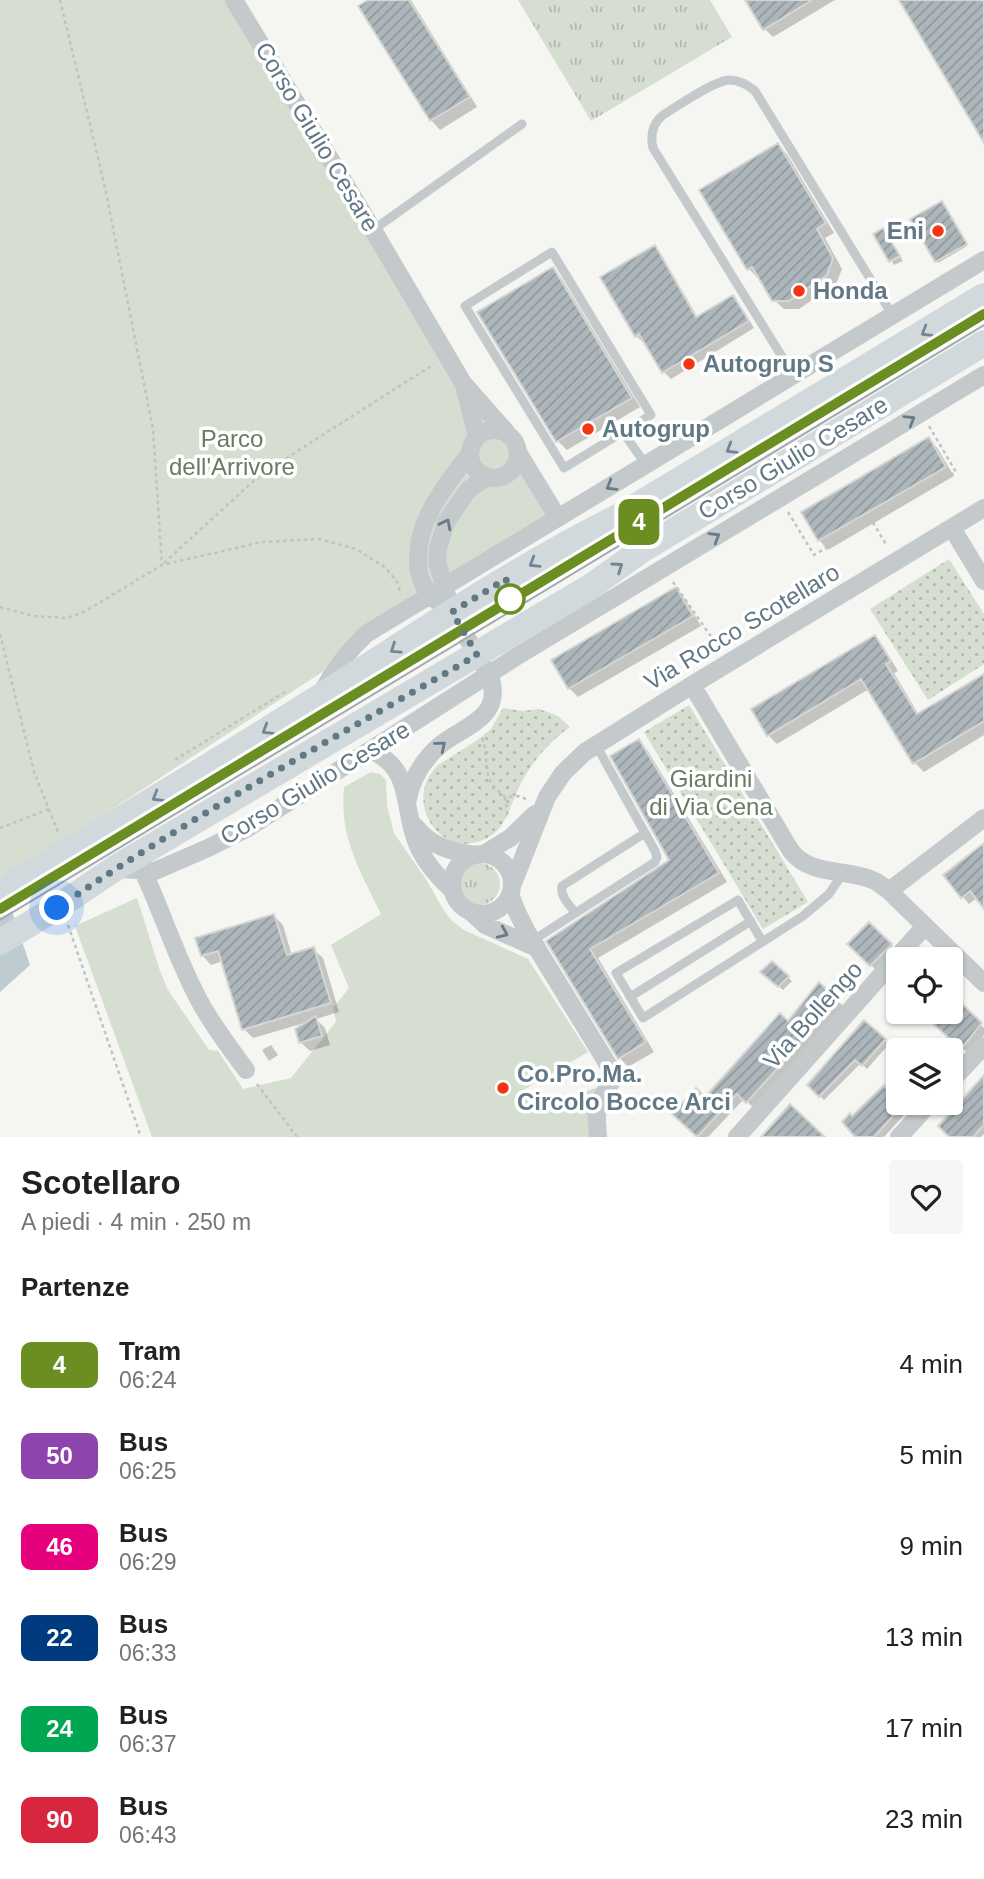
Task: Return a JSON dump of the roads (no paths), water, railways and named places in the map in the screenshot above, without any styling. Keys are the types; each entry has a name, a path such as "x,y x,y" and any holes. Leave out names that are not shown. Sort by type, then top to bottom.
{"main road":[{"name":"Corso Giulio Cesare","path":"0,891 308,691 452,612 570,541 620,516 984,296"},
{"name":"Corso Giulio Cesare","path":"0,942 62,916 131,865 303,756 483,664 642,550 984,343"}],"street":[{"name":"Corso Giulio Cesare","path":"234,0 463,383 507,433"},
{"name":"Corso Giulio Cesare","path":"308,691 333,672 366,634 431,587 558,518 984,260"},
{"name":"Corso Giulio Cesare","path":"131,865 155,871 239,832 370,750 483,664 664,568 984,376"},
{"name":"Corso Giulio Cesare","path":"463,383 477,436"},
{"path":"472,913 488,914 507,901 512,878 505,864 492,856 455,852 440,847 425,837 409,811 410,785 427,759 443,743 481,719 490,707 492,689 483,664 452,612 431,587 418,547 430,508 470,453 473,441 482,432 495,429 507,433 516,442 519,454 558,518"},
{"path":"470,453 472,465 481,475 487,477 500,477 511,471 519,454"},
{"path":"431,587 446,522 468,490 487,477"},
{"name":"Via Rocco Scotellaro","path":"480,854 516,833 542,806 563,773 578,757 984,508"},
{"path":"952,527 984,581"},
{"path":"692,685 793,854 802,863 876,881 984,983"},
{"path":"370,750 395,767 402,784 415,839 429,864 452,890 459,904 485,925 534,944"},
{"name":"Via Rocco Scotellaro","path":"511,890 542,806"},
{"path":"889,891 984,818"},
{"path":"452,890 457,867 480,854"},
{"path":"131,865 156,897 200,1002 246,1070"},
{"path":"511,890 520,919 615,1076 596,1107 598,1137"},
{"name":"Via Bollengo","path":"737,1137 925,926"},
{"path":"963,1068 984,1046"},
{"path":"899,1137 919,1115"}],"lane":[{"path":"794,376 653,148 652,132 656,121 663,115 721,82 734,80 755,91 893,316"},
{"path":"373,230 522,124"},
{"path":"551,252 651,415 624,432 564,468 464,306 551,252"},
{"path":"624,432 646,465"},
{"path":"534,944 575,912 654,862 657,857 596,745"},
{"path":"575,912 563,897 562,886 645,833"},
{"path":"762,941 738,900 616,973 643,1018 762,941 817,905 829,894 843,873"},
{"path":"630,997 751,921"}],"tram line":[{"name":"4","path":"0,909 984,314"},
{"path":"0,920 984,325"},
{"path":"380,678 479,618"}],"place":[{"name":"Eni","path":"938,231"},
{"name":"Honda","path":"799,291"},
{"name":"Autogrup S","path":"689,364"},
{"name":"Autogrup","path":"588,429"},
{"name":"Co.Pro.Ma. Circolo Bocce Arci","path":"503,1088"}],"park label":[{"name":"Parco dell'Arrivore","path":"232,453"},
{"name":"Giardini di Via Cena","path":"711,793"}]}
